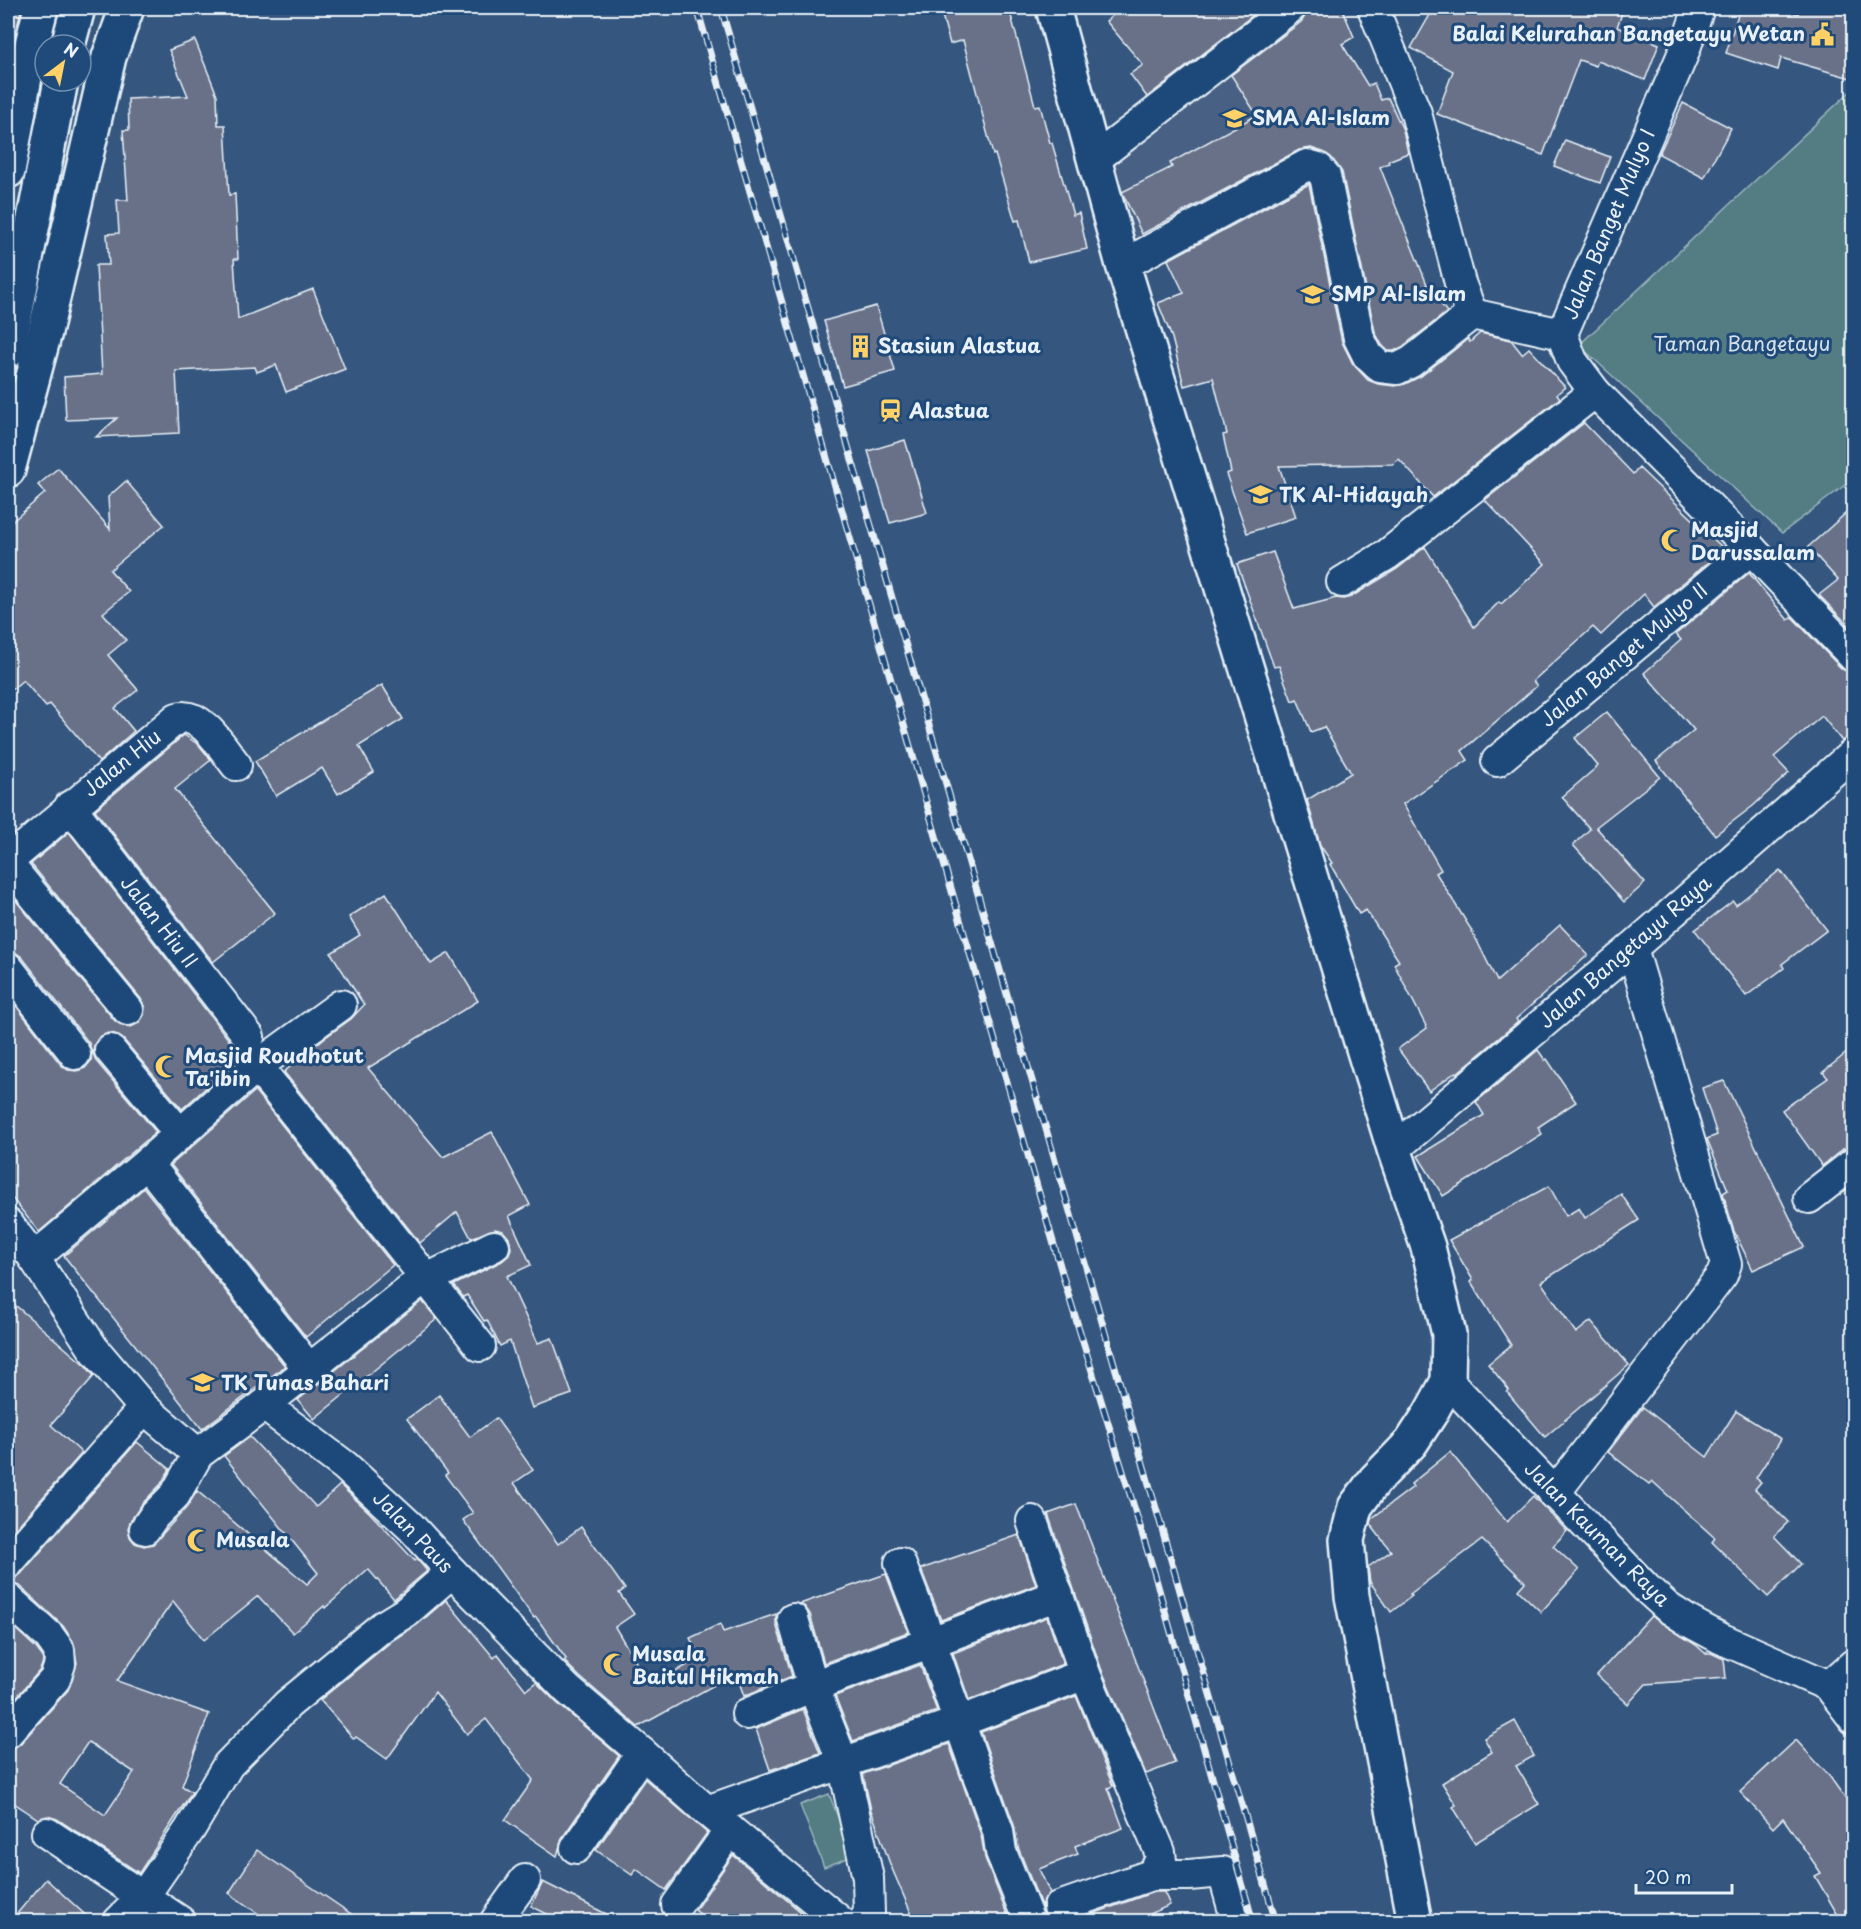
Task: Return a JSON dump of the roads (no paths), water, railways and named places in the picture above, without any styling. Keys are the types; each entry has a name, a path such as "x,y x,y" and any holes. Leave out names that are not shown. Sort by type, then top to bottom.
{"street":[{"path":"8,171 28,60 41,8"},
{"path":"71,33 78,8"},
{"path":"8,470 45,332 109,57 127,8"},
{"path":"1053,8 1123,265 1394,1149 1428,1248 1449,1334 1448,1380 1411,1443 1375,1480 1355,1507 1347,1540 1352,1596 1415,1922"},
{"path":"1095,159 1290,8"},
{"path":"1372,8 1416,113 1460,283 1472,314"},
{"name":"Jalan Banget Mulyo I","path":"1699,8 1683,54 1562,334 1572,361 1595,392 1751,549 1854,657"},
{"path":"8,351 59,93"},
{"path":"1123,265 1307,165 1318,168 1325,176 1359,338 1368,356 1380,367 1397,369 1411,362 1472,314"},
{"path":"1472,314 1562,334"},
{"path":"1342,582 1388,554 1595,392"},
{"name":"Jalan Banget Mulyo II","path":"1497,761 1751,549"},
{"name":"Jalan Hiu","path":"8,862 70,806 177,718 192,718 207,728 236,765"},
{"name":"Jalan Bangetayu Raya","path":"1394,1149 1632,948 1854,753"},
{"name":"Jalan Hiu II","path":"70,806 249,1037"},
{"path":"8,862 128,1010"},
{"path":"1554,1494 1722,1275 1726,1264 1632,948"},
{"path":"8,968 75,1054"},
{"path":"34,1258 257,1066 341,1005"},
{"path":"110,1050 180,1134"},
{"path":"257,1066 480,1346"},
{"path":"147,1163 309,1369"},
{"path":"1809,1198 1854,1163"},
{"path":"8,1224 34,1258 93,1348 144,1408 198,1454"},
{"path":"146,1529 154,1516 176,1495 198,1454 426,1278 494,1246"},
{"name":"Jalan Kauman Raya","path":"1448,1380 1554,1494 1666,1607 1720,1638 1829,1686 1854,1719"},
{"name":"Jalan Paus","path":"264,1405 345,1466 411,1527 568,1690 707,1811 841,1922"},
{"path":"8,1563 144,1408"},
{"path":"1032,1521 1085,1674 1160,1852 1161,1861 1151,1875"},
{"path":"900,1563 998,1831 1001,1852 1028,1918"},
{"path":"118,1922 144,1896 190,1829 228,1765 288,1704 383,1626 406,1612 452,1572"},
{"path":"747,1713 813,1686 1058,1595"},
{"path":"8,1599 49,1636 59,1650 60,1664 55,1679 8,1732"},
{"path":"792,1619 813,1686 843,1763 868,1878 869,1913 863,1922"},
{"path":"1829,1686 1854,1664"},
{"path":"707,1811 958,1722 1085,1674"},
{"path":"576,1848 642,1753"},
{"path":"677,1905 730,1830"},
{"path":"46,1833 181,1922"},
{"path":"1059,1907 1151,1875 1223,1872 1237,1922"},
{"path":"495,1922 525,1880"}],"railway":[{"path":"697,8 1067,1290 1154,1572 1253,1922"},
{"path":"721,8 1276,1922"}],"place":[{"name":"Balai Kelurahan Bangetayu Wetan","path":"1823,34"},
{"name":"SMA Al-Islam","path":"1234,118"},
{"name":"SMP Al-Islam","path":"1313,294"},
{"name":"Stasiun Alastua","path":"860,346"},
{"name":"Alastua","path":"891,411"},
{"name":"TK Al-Hidayah","path":"1261,495"},
{"name":"Masjid Darussalam","path":"1673,541"},
{"name":"Masjid Roudhotut Ta'ibin","path":"167,1067"},
{"name":"TK Tunas Bahari","path":"203,1383"},
{"name":"Musala","path":"198,1540"},
{"name":"Musala Baitul Hikmah","path":"614,1665"}],"park label":[{"name":"Taman Bangetayu","path":"1742,344"}]}
